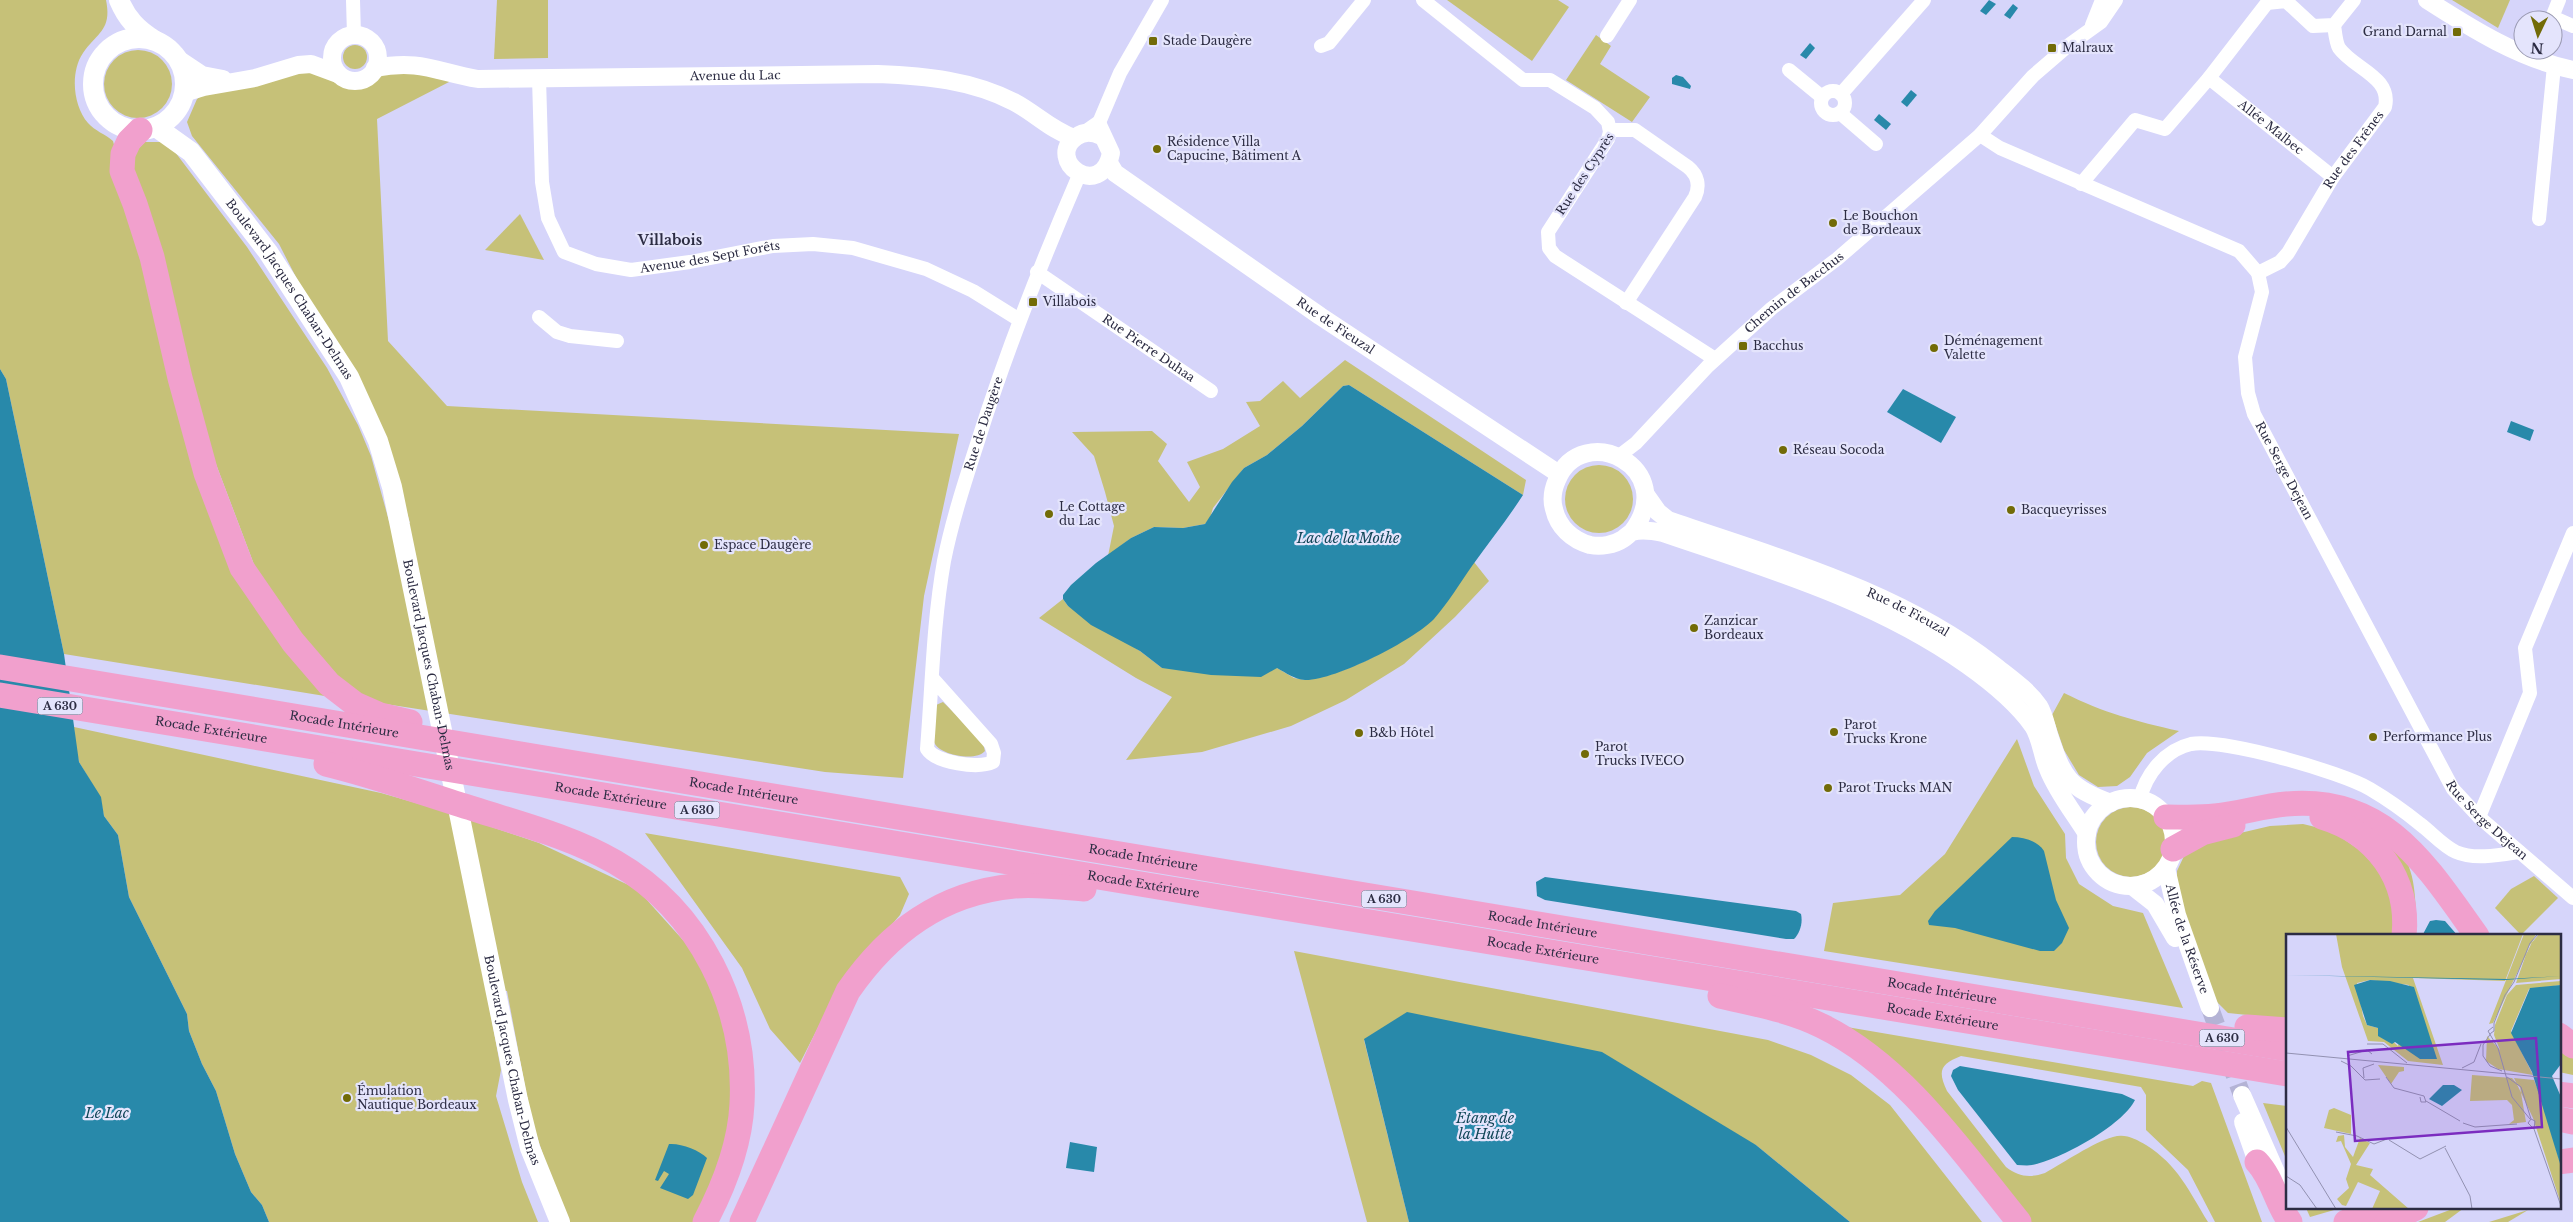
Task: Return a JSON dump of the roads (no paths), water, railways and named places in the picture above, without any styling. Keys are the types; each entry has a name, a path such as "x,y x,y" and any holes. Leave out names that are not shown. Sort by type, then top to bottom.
{"highway":[{"path":"148,129 129,142 123,154 122,171 136,204 152,257 180,378 206,472 242,568 293,642 329,684 355,704 380,715 612,770"},
{"name":"Rocade Intérieure","path":"0,667 2286,1049"},
{"name":"Rocade Extérieure","path":"0,695 146,721 1248,901 1467,939 2286,1074"},
{"path":"146,721 348,770 532,828 577,844 615,862 658,894 696,936 710,958 726,996 736,1031 741,1062 742,1104 738,1129 722,1187 705,1222"},
{"path":"2166,817 2216,816 2286,804 2308,803 2333,804 2369,817 2392,832 2413,850 2476,934"},
{"path":"2169,859 2202,833 2269,817 2292,814 2318,816 2341,823 2362,835 2376,847 2390,865 2399,884 2404,903 2404,934"},
{"path":"742,1222 848,991 867,964 883,946 918,918 973,894 1032,885 1248,901"},
{"path":"1467,939 1784,1011 1821,1025 1862,1048 1902,1082 2019,1222"},
{"path":"2157,1027 2187,1018 2235,1026 2286,1030"},
{"path":"2560,1035 2573,1046"},
{"path":"2560,1094 2573,1096"},
{"path":"2560,1119 2573,1122"},
{"path":"2560,1162 2573,1160"},
{"path":"2257,1162 2266,1171 2284,1213 2290,1222"},
{"path":"2346,1222 2380,1210"},
{"path":"2387,1222 2412,1210"}],"main road":[{"path":"114,0 115,20 110,47 95,67 92,80 93,93 105,116 115,124 148,129 175,114 183,98 183,70 178,60 165,46 138,29 126,16 119,0"},
{"path":"110,47 124,40 140,38 155,41"},
{"name":"Boulevard Jacques Chaban-Delmas","path":"183,98 184,134 191,152 268,252 349,377 378,441 392,487 524,1128 560,1222"},
{"name":"Boulevard Jacques Chaban-Delmas","path":"148,129 191,152"}],"street":[{"path":"353,0 354,35"},
{"path":"1082,136 1108,144 1111,153 1093,173 1068,160 1082,136 1120,73 1162,0"},
{"path":"1321,46 1329,43 1364,0"},
{"path":"1423,0 1523,80 1550,80 1603,114 1610,130"},
{"path":"1607,36 1630,0"},
{"path":"1841,94 1924,0"},
{"name":"Chemin de Bacchus","path":"2085,33 2097,17 2102,0"},
{"name":"Chemin de Bacchus","path":"1619,456 1636,443 1715,359 1772,308 1837,259 1980,135 2033,76 2101,22 2116,0"},
{"path":"2081,184 2136,120 2165,129 2210,78 2267,3 2286,1 2313,26 2334,25 2354,0"},
{"path":"2427,0 2467,26 2513,45"},
{"name":"Rue des Frênes","path":"2258,272 2280,262 2288,253 2333,177 2385,107 2387,98 2383,86 2339,48 2334,25"},
{"path":"183,98 234,81 255,78 280,69 311,64 340,40 354,35 366,38 375,48 377,54 376,68 362,80 349,80 311,64"},
{"path":"335,46 332,61 338,74"},
{"name":"Avenue du Lac","path":"375,48 398,63"},
{"path":"178,60 202,75 234,81"},
{"path":"2538,219 2544,60"},
{"path":"2549,60 2573,70"},
{"name":"Avenue du Lac","path":"376,68 398,63 422,65 478,79 878,74 922,76 956,81 986,90 1082,136"},
{"path":"1789,70 1822,97"},
{"name":"Avenue des Sept Forêts","path":"539,78 542,182 548,218 564,252 596,264 632,270 690,262 773,246 813,244 853,248 926,269 973,291 1018,319"},
{"name":"Allée Malbec","path":"2210,78 2333,177"},
{"path":"1831,91 1841,94 1845,104 1840,113 1826,114 1821,104 1822,97 1831,91"},
{"path":"1840,113 1876,144"},
{"name":"Rue des Cyprès","path":"1626,303 1695,197 1698,183 1692,170 1635,130 1610,130 1604,148 1548,232 1549,248 1555,256 1626,303 1715,359"},
{"path":"1980,135 2000,148 2239,251 2258,272"},
{"name":"Rue de Daugère","path":"932,679 991,744 994,753 993,762 985,766 975,767 930,754 927,749 936,615 955,517 1018,319 1037,272 1093,173"},
{"name":"Rue de Fieuzal","path":"1093,173 1320,316 1559,474 1553,488 1552,503 1556,518 1565,531 1577,540 1592,545 1616,543 1632,532 1651,531 1663,533 1796,578 1853,600 1906,626 1946,650 2008,699 2035,728 2048,769 2087,834"},
{"name":"Rue Pierre Duhaa","path":"1037,272 1211,392"},
{"name":"Rue Serge Dejean","path":"2258,272 2262,292 2245,357 2248,394 2254,414 2454,789 2479,817 2573,898"},
{"path":"539,317 557,332 570,336 617,341"},
{"path":"1559,474 1579,456 1592,452 1606,452 1619,456"},
{"name":"Rue de Fieuzal","path":"1619,456 1638,472 1646,494 1658,512 1668,520 1861,588 1912,612 1956,638 1996,666 2038,706 2059,764 2074,784 2085,793 2111,803"},
{"path":"1632,532 1640,521 1645,508 1646,494"},
{"path":"2479,817 2530,693 2525,648 2567,565 2573,533"},
{"path":"2140,799 2148,779 2168,755 2190,744 2214,744 2315,767 2369,788 2456,852 2484,856 2520,852"},
{"path":"2130,798 2140,799 2150,803 2166,817 2171,827 2169,859 2151,881 2132,886 2111,882 2097,871 2088,856 2087,834 2095,815 2111,803 2130,798"},
{"name":"Allée de la Réserve","path":"2132,886 2155,904 2165,918 2174,934 2206,1008 2177,915 2169,859"},
{"path":"2278,1222 2257,1162 2238,1094 2286,1199"},
{"path":"2291,1210 2295,1222"}],"water":[{"path":"1989,0 1996,4 1986,15 1980,11"},
{"path":"2013,4 2018,8 2010,19 2004,15"},
{"path":"1810,43 1815,48 1806,59 1800,55"},
{"path":"1676,75 1683,77 1691,86 1690,89 1672,84 1672,78"},
{"path":"1911,90 1917,95 1907,107 1901,102"},
{"path":"1879,114 1891,124 1886,130 1874,120"},
{"name":"Le Lac","path":"0,369 6,379 64,654 79,762 101,797 104,816 118,835 129,897 187,1014 189,1031 202,1064 216,1091 235,1154 251,1192 262,1205 269,1222 0,1222"},
{"name":"Lac de la Mothe","path":"1349,385 1523,495 1444,606 1424,628 1373,658 1318,679 1301,679 1290,676 1277,668 1261,677 1211,675 1162,668 1140,651 1091,625 1068,606 1063,599 1063,595 1071,585 1096,563 1131,538 1154,527 1183,528 1205,524 1232,482 1244,468 1267,455 1302,426 1343,386"},
{"path":"1903,389 1956,417 1941,443 1887,412"},
{"path":"2511,421 2534,430 2530,441 2507,432"},
{"path":"2012,837 2030,840 2044,851 2056,900 2069,928 2062,943 2054,951 2040,951 1955,928 1929,925 1928,921 1935,911"},
{"path":"1545,877 1796,911 1801,914 1801,924 1798,934 1794,939 1786,939 1545,900 1537,896 1536,882"},
{"path":"2430,921 2445,921 2456,934 2423,934"},
{"name":"Étang de la Hutte","path":"1407,1012 1602,1052 1756,1145 1850,1222 1409,1222 1364,1039"},
{"path":"1960,1066 2122,1094 2135,1100 2118,1120 2074,1149 2044,1162 2017,1165 1958,1090 1951,1076 1953,1070"},
{"path":"1070,1142 1097,1147 1094,1172 1066,1168"},
{"path":"669,1144 690,1148 707,1158 693,1195 688,1199 660,1188 669,1174 664,1171 658,1181 655,1180"}],"tunnel":[{"path":"2210,1008 2242,1095"}],"place":[{"name":"Grand Darnal","path":"2457,32"},
{"name":"Stade Daugère","path":"1153,41"},
{"name":"Malraux","path":"2052,48"},
{"name":"Résidence Villa Capucine, Bâtiment A","path":"1157,149"},
{"name":"Le Bouchon de Bordeaux","path":"1833,223"},
{"name":"Villabois","path":"1033,302"},
{"name":"Bacchus","path":"1743,346"},
{"name":"Déménagement Valette","path":"1934,348"},
{"name":"Réseau Socoda","path":"1783,450"},
{"name":"Bacqueyrisses","path":"2011,510"},
{"name":"Le Cottage du Lac","path":"1049,514"},
{"name":"Espace Daugère","path":"704,545"},
{"name":"Zanzicar Bordeaux","path":"1694,628"},
{"name":"Parot Trucks Krone","path":"1834,732"},
{"name":"B&b Hôtel","path":"1359,733"},
{"name":"Performance Plus","path":"2373,737"},
{"name":"Parot Trucks IVECO","path":"1585,754"},
{"name":"Parot Trucks MAN","path":"1828,788"},
{"name":"Émulation Nautique Bordeaux","path":"347,1098"}],"district":[{"name":"Villabois","path":"670,240"}]}
